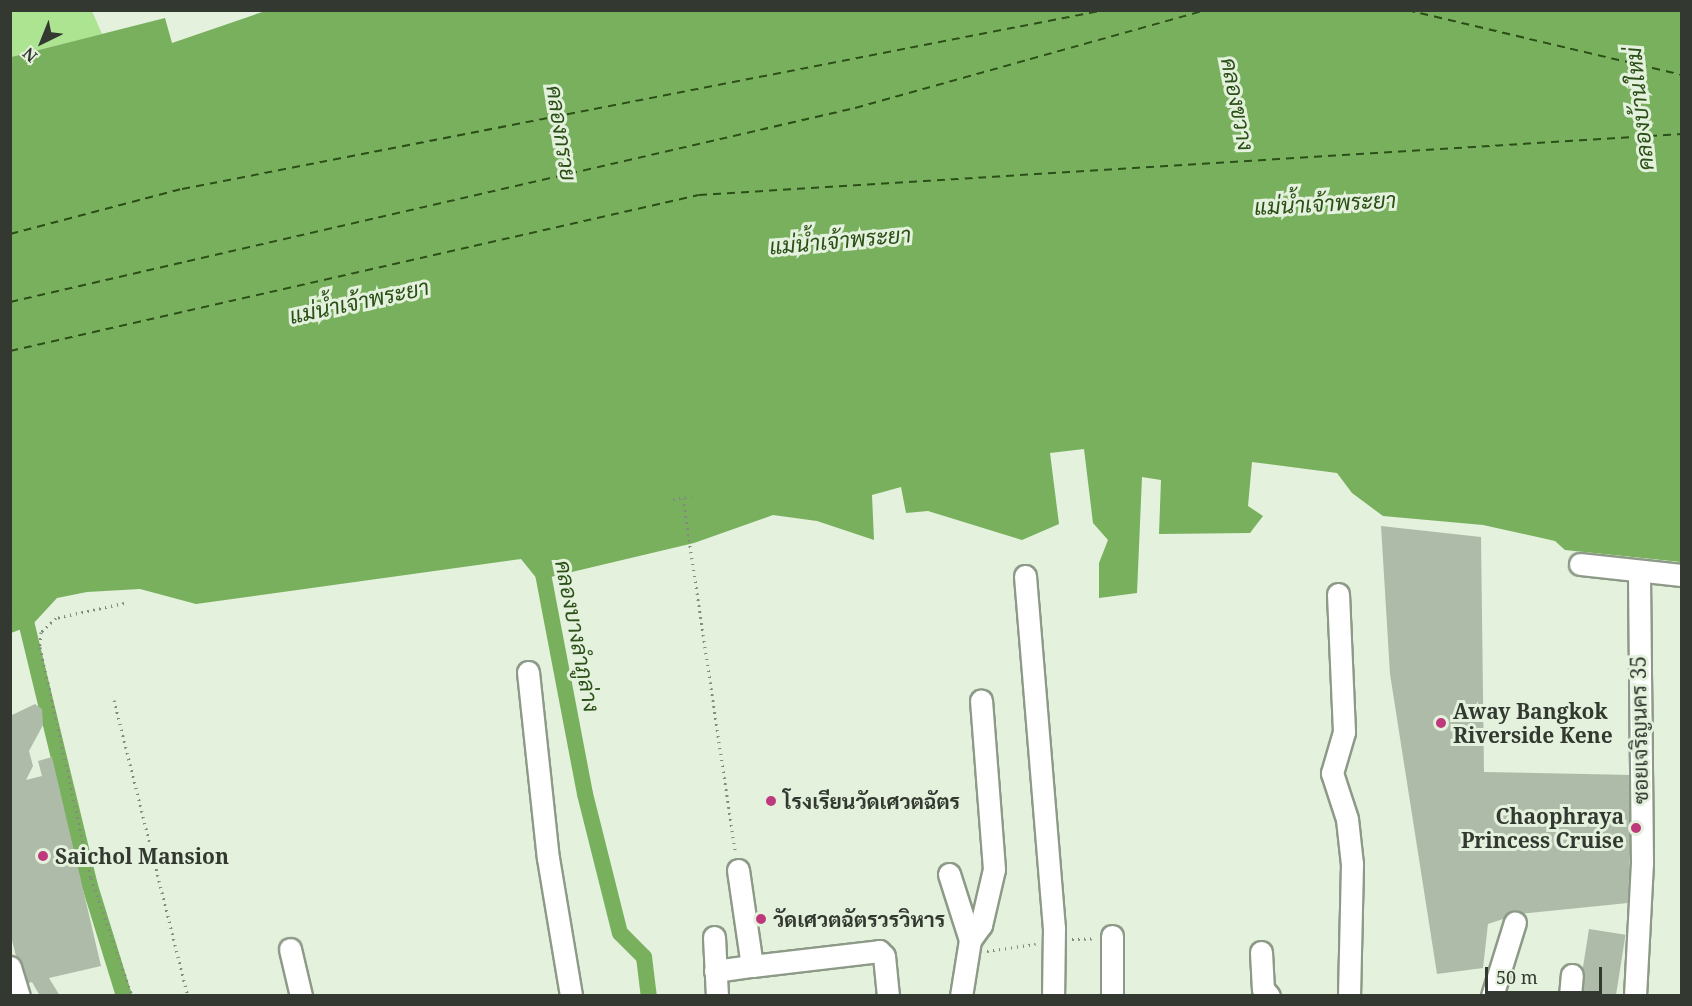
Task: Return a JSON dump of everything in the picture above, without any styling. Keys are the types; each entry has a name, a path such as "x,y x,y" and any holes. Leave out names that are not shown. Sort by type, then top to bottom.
{"street":[{"path":"1581,564 1682,575"},
{"name":"ซอยเจริญนคร 35","path":"1635,996 1642,863 1639,572"},
{"path":"1025,576 1054,928 1053,996"},
{"path":"1338,594 1344,732 1332,773 1347,819 1352,864 1349,996"},
{"path":"528,672 548,858 571,996"},
{"path":"970,940 981,925 994,869 981,701"},
{"path":"738,870 752,966"},
{"path":"949,874 970,940 961,996"},
{"path":"1492,996 1515,922"},
{"path":"1112,936 1112,996"},
{"path":"714,937 717,996"},
{"path":"290,949 301,996"},
{"path":"715,970 879,951 884,956 888,996"},
{"path":"1261,952 1263,989 1269,996"},
{"path":"10,967 19,996"}],"path":[{"path":"673,499 692,496"},
{"path":"683,498 738,870"},
{"path":"124,603 57,618 41,632 40,647 91,878 132,996"},
{"path":"1682,648 1682,761"},
{"path":"114,700 188,996"}],"shaded area":[{"path":"10,11 92,11 102,34 11,57"}],"water":[{"path":"268,10 1681,11 1681,562 1565,550 1555,541 1483,525 1383,516 1352,493 1337,473 1252,462 1248,506 1263,516 1250,533 1159,534 1161,480 1142,477 1137,593 1099,598 1099,563 1108,540 1093,523 1084,449 1050,453 1059,524 1022,540 928,511 906,513 901,487 872,495 874,540 817,521 773,515 694,543 538,580 521,559 196,604 140,589 87,592 57,598 32,625 11,633 11,57 165,18 172,43"}],"building":[{"name":"Away Bangkok Riverside Kene","path":"1381,526 1481,537 1484,772 1633,775 1628,903 1518,914 1488,924 1483,968 1437,974 1390,674"},
{"name":"Saichol Mansion","path":"35,704 42,709 43,725 29,751 33,766 26,780 42,776 38,761 52,757 101,966 49,978 60,996 40,996 32,982 23,985 10,932 10,716"},
{"path":"1589,929 1626,935 1616,996 1578,996"}],"waterway":[{"name":"คลองบางลำภูล่าง","path":"540,558 585,794 620,933 644,957 649,996"},
{"path":"22,605 90,886 124,996"}],"ferry route":[{"path":"10,234 182,189 1105,10"},
{"path":"10,302 855,108 1205,10"},
{"path":"1407,10 1682,75"},
{"path":"10,351 699,195 1682,134"}],"place":[{"name":"Away Bangkok Riverside Kene","path":"1441,723"},
{"name":"โรงเรียนวัดเศวตฉัตร","path":"771,801"},
{"name":"Chaophraya Princess Cruise","path":"1636,828"},
{"name":"Saichol Mansion","path":"43,856"},
{"name":"วัดเศวตฉัตรวรวิหาร","path":"761,919"}],"water label":[{"name":"คลองขวาง","path":"1238,104"},
{"name":"คลองบ้านใหม่","path":"1639,109"},
{"name":"คลองกรวย","path":"562,133"},
{"name":"แม่น้ำเจ้าพระยา","path":"1325,203"},
{"name":"แม่น้ำเจ้าพระยา","path":"840,240"},
{"name":"แม่น้ำเจ้าพระยา","path":"359,301"}]}
